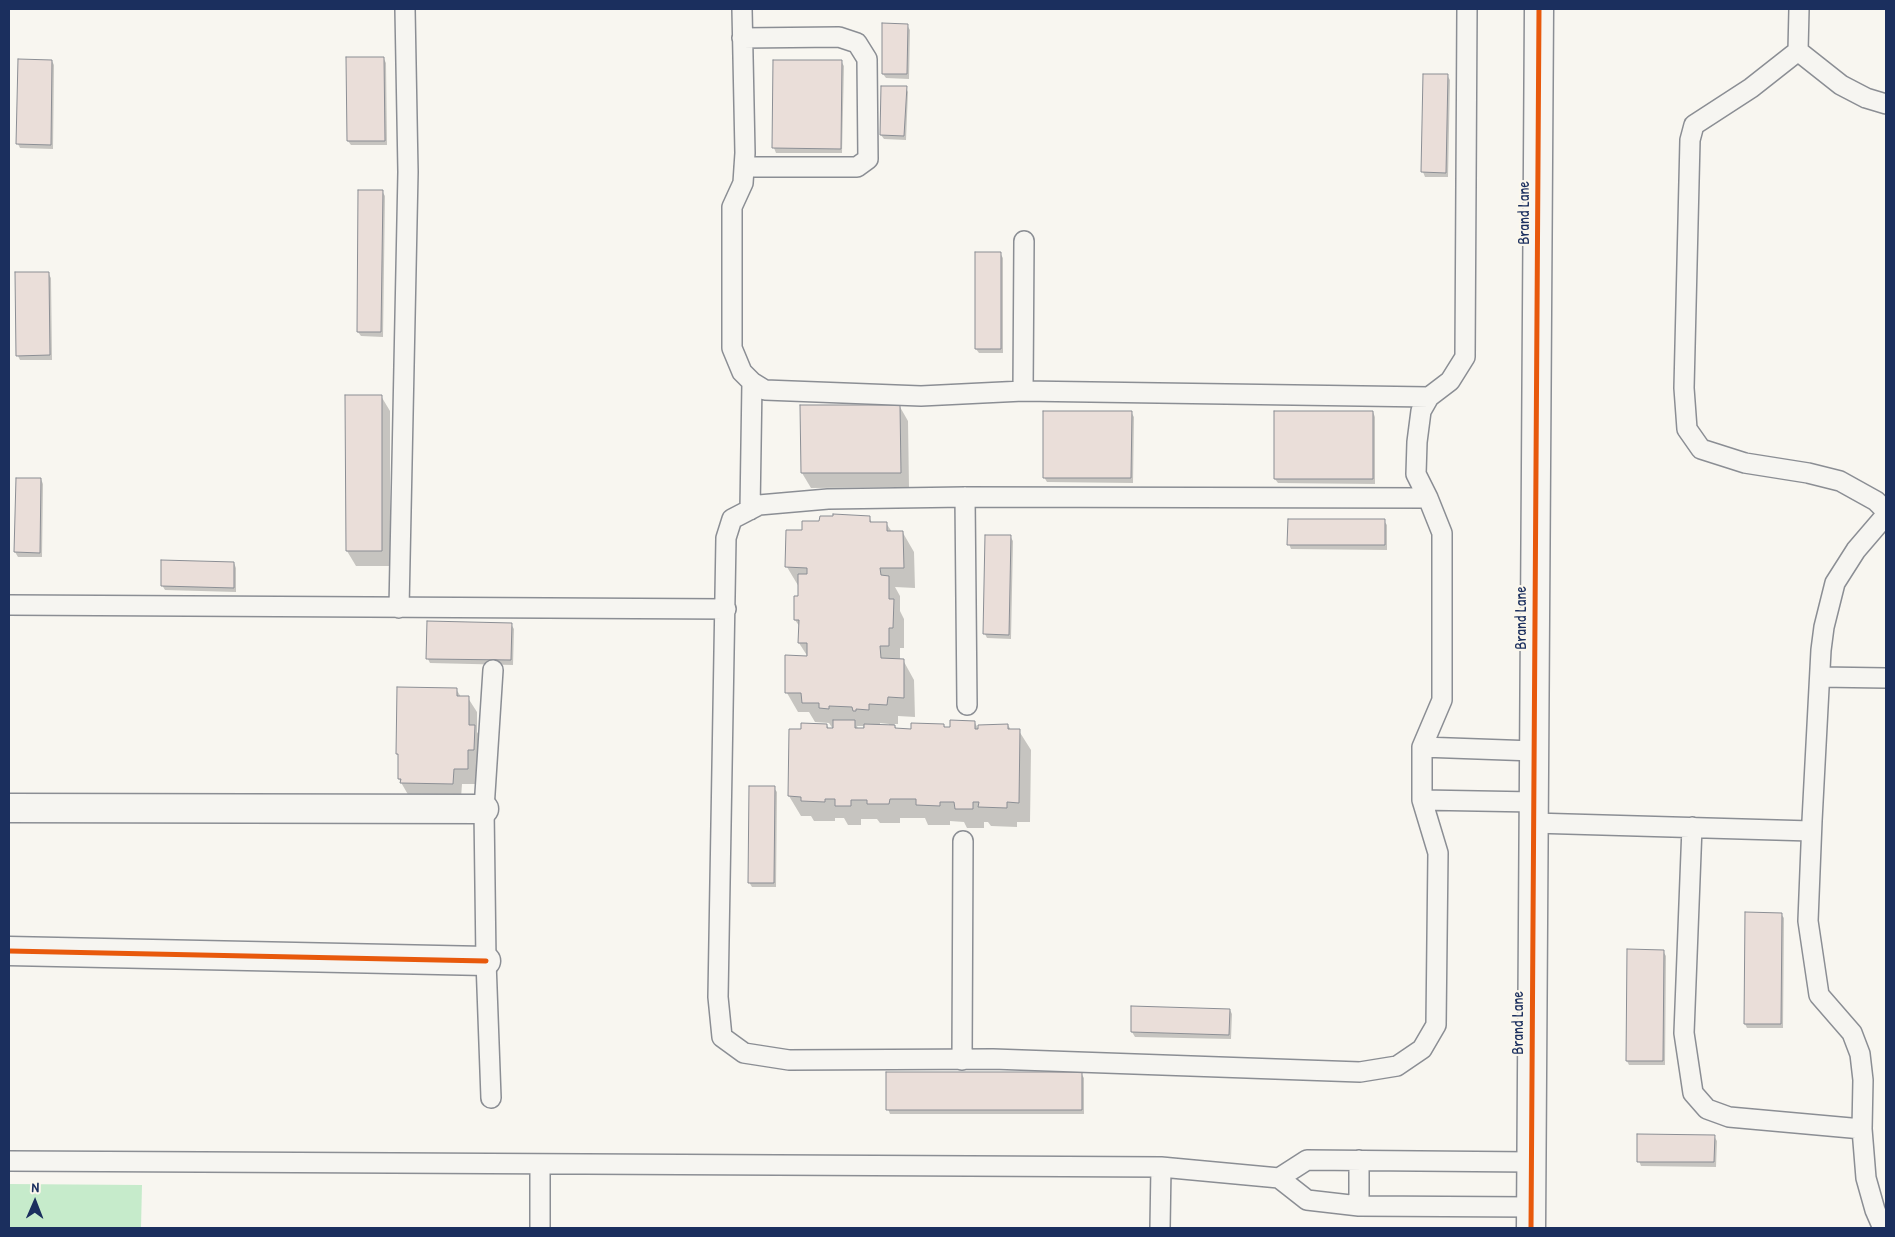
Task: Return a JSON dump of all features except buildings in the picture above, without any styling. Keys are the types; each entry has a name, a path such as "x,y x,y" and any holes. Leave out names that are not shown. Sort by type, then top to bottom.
{"street":[{"name":"Brand Lane","path":"1531,1218 1539,9"},
{"path":"9,808 484,809"},
{"path":"9,951 486,961"}],"lane":[{"path":"399,608 408,172 405,9"},
{"path":"742,9 745,153 743,183 732,207 732,348 742,372 752,382 765,390 921,396 1023,391 1429,397"},
{"path":"1428,498 965,497 828,499 759,505 732,520 726,538 718,997 722,1037 744,1053 789,1060 1003,1060 1360,1072 1397,1066 1422,1048 1436,1025 1438,853 1422,800 1422,747 1442,700 1442,533 1428,498 1416,474 1416,442 1421,411 1429,397 1450,381 1465,357 1467,9"},
{"path":"1798,51 1799,9"},
{"path":"742,38 839,37 858,43 867,59 868,159 857,167 744,167"},
{"path":"1798,51 1841,85 1866,98 1886,104"},
{"path":"1798,51 1751,88 1694,125 1690,140 1684,388 1687,430 1701,448 1745,463 1808,473 1840,481 1876,501 1886,513 1856,550 1835,583 1824,627 1811,831 1808,922 1818,995 1852,1032 1860,1054 1863,1080 1862,1129 1866,1178 1875,1210 1882,1226 1886,1227"},
{"path":"1023,391 1024,241"},
{"path":"750,510 752,382"},
{"path":"965,497 966,706"},
{"path":"9,605 726,609"},
{"path":"491,1098 486,961 484,809 493,670"},
{"path":"1820,678 1886,678"},
{"path":"1422,747 1534,752"},
{"path":"1422,800 1692,827 1811,831"},
{"path":"1692,827 1684,1033 1694,1093 1707,1110 1729,1117 1862,1129"},
{"path":"962,1060 963,841"},
{"path":"1278,1178 1307,1160 1531,1162"},
{"path":"1359,1160 1359,1206"},
{"path":"9,1161 1161,1167 1278,1178 1307,1200 1359,1206 1531,1218"},
{"path":"540,1165 540,1228"},
{"path":"1160,1228 1161,1167"}],"green space":[{"path":"9,1184 142,1185 141,1228 9,1228"}],"cycle path":[{"path":"1531,1228 1539,9"},
{"path":"9,951 486,961"}]}
